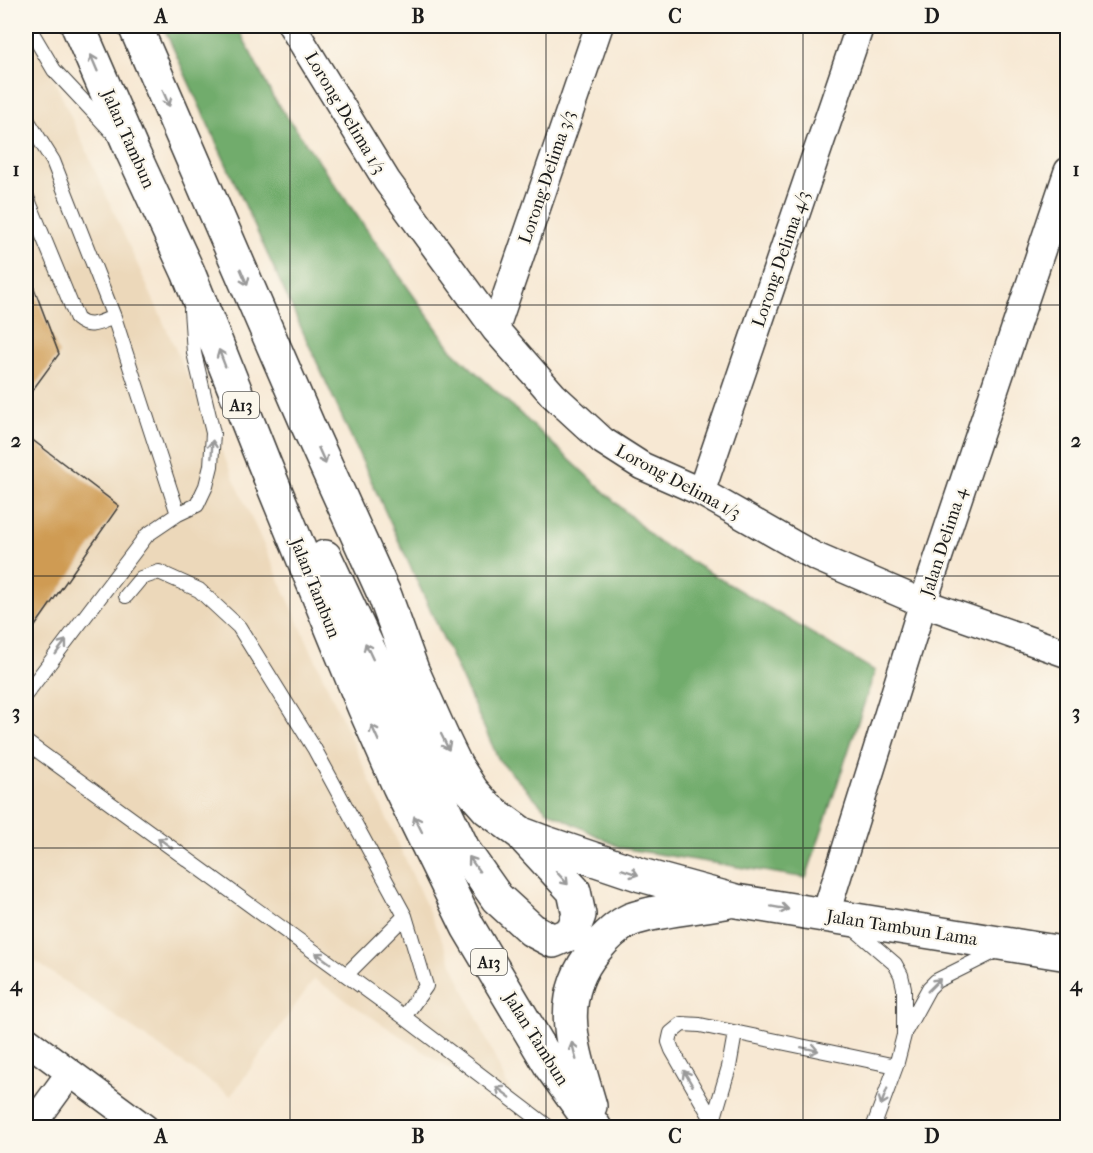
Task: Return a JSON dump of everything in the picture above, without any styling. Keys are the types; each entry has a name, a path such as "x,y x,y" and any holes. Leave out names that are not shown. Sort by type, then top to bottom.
{"main road":[{"name":"Jalan Tambun","path":"78,26 188,272 264,464 399,786 468,927 552,1068 596,1128"},
{"path":"135,26 384,596 412,670 447,747 472,791 488,809 522,834 574,891 579,915 572,933 553,941 532,930 497,898 464,851 320,548 264,464"},
{"path":"522,834 641,875 736,901"},
{"path":"596,1128 572,1042 569,1014 577,976 587,959 611,933 629,921 651,915 736,901"},
{"name":"Jalan Tambun Lama","path":"736,901 1008,945 1066,947"}],"street":[{"name":"Lorong Delima 1/3","path":"292,26 387,181 495,329 553,395 603,441 642,466 701,492 814,556 924,603 1068,654"},
{"name":"Lorong Delima 3/3","path":"495,329 599,26"},
{"name":"Lorong Delima 4/3","path":"701,492 860,26"},
{"name":"Jalan Delima 4","path":"833,917 924,603 1068,171"},
{"path":"26,1040 145,1128"},
{"path":"30,1128 70,1073"}],"lane":[{"path":"28,26 54,70 71,91 133,153"},
{"path":"26,118 53,161 114,317 178,514"},
{"path":"26,195 77,320 84,325 92,326 114,317"},
{"path":"26,694 147,535 178,514 197,505 206,486 211,466 213,433 194,353 188,272"},
{"path":"126,596 141,578 159,572 199,590 239,627 314,748 405,916 426,986 404,1017"},
{"path":"26,742 404,1017 550,1128"},
{"path":"346,975 405,916"},
{"path":"833,917 895,964 904,988 904,1035"},
{"path":"873,1128 896,1066 904,1035 928,988 936,981 1008,945"},
{"path":"716,1124 669,1042 671,1034 682,1024 689,1023 896,1066"},
{"path":"716,1124 735,1033"}],"shaded area":[{"path":"26,26 30,26 521,1116 314,979 231,1096 26,955"}],"green space":[{"path":"163,26 237,26 273,97 452,350 658,542 875,671 806,878 621,848 546,810 499,760"}],"building":[{"path":"26,267 59,354 26,399"},
{"path":"26,435 119,506 26,639"},
{"path":"80,1120 91,1128 75,1128"}]}
